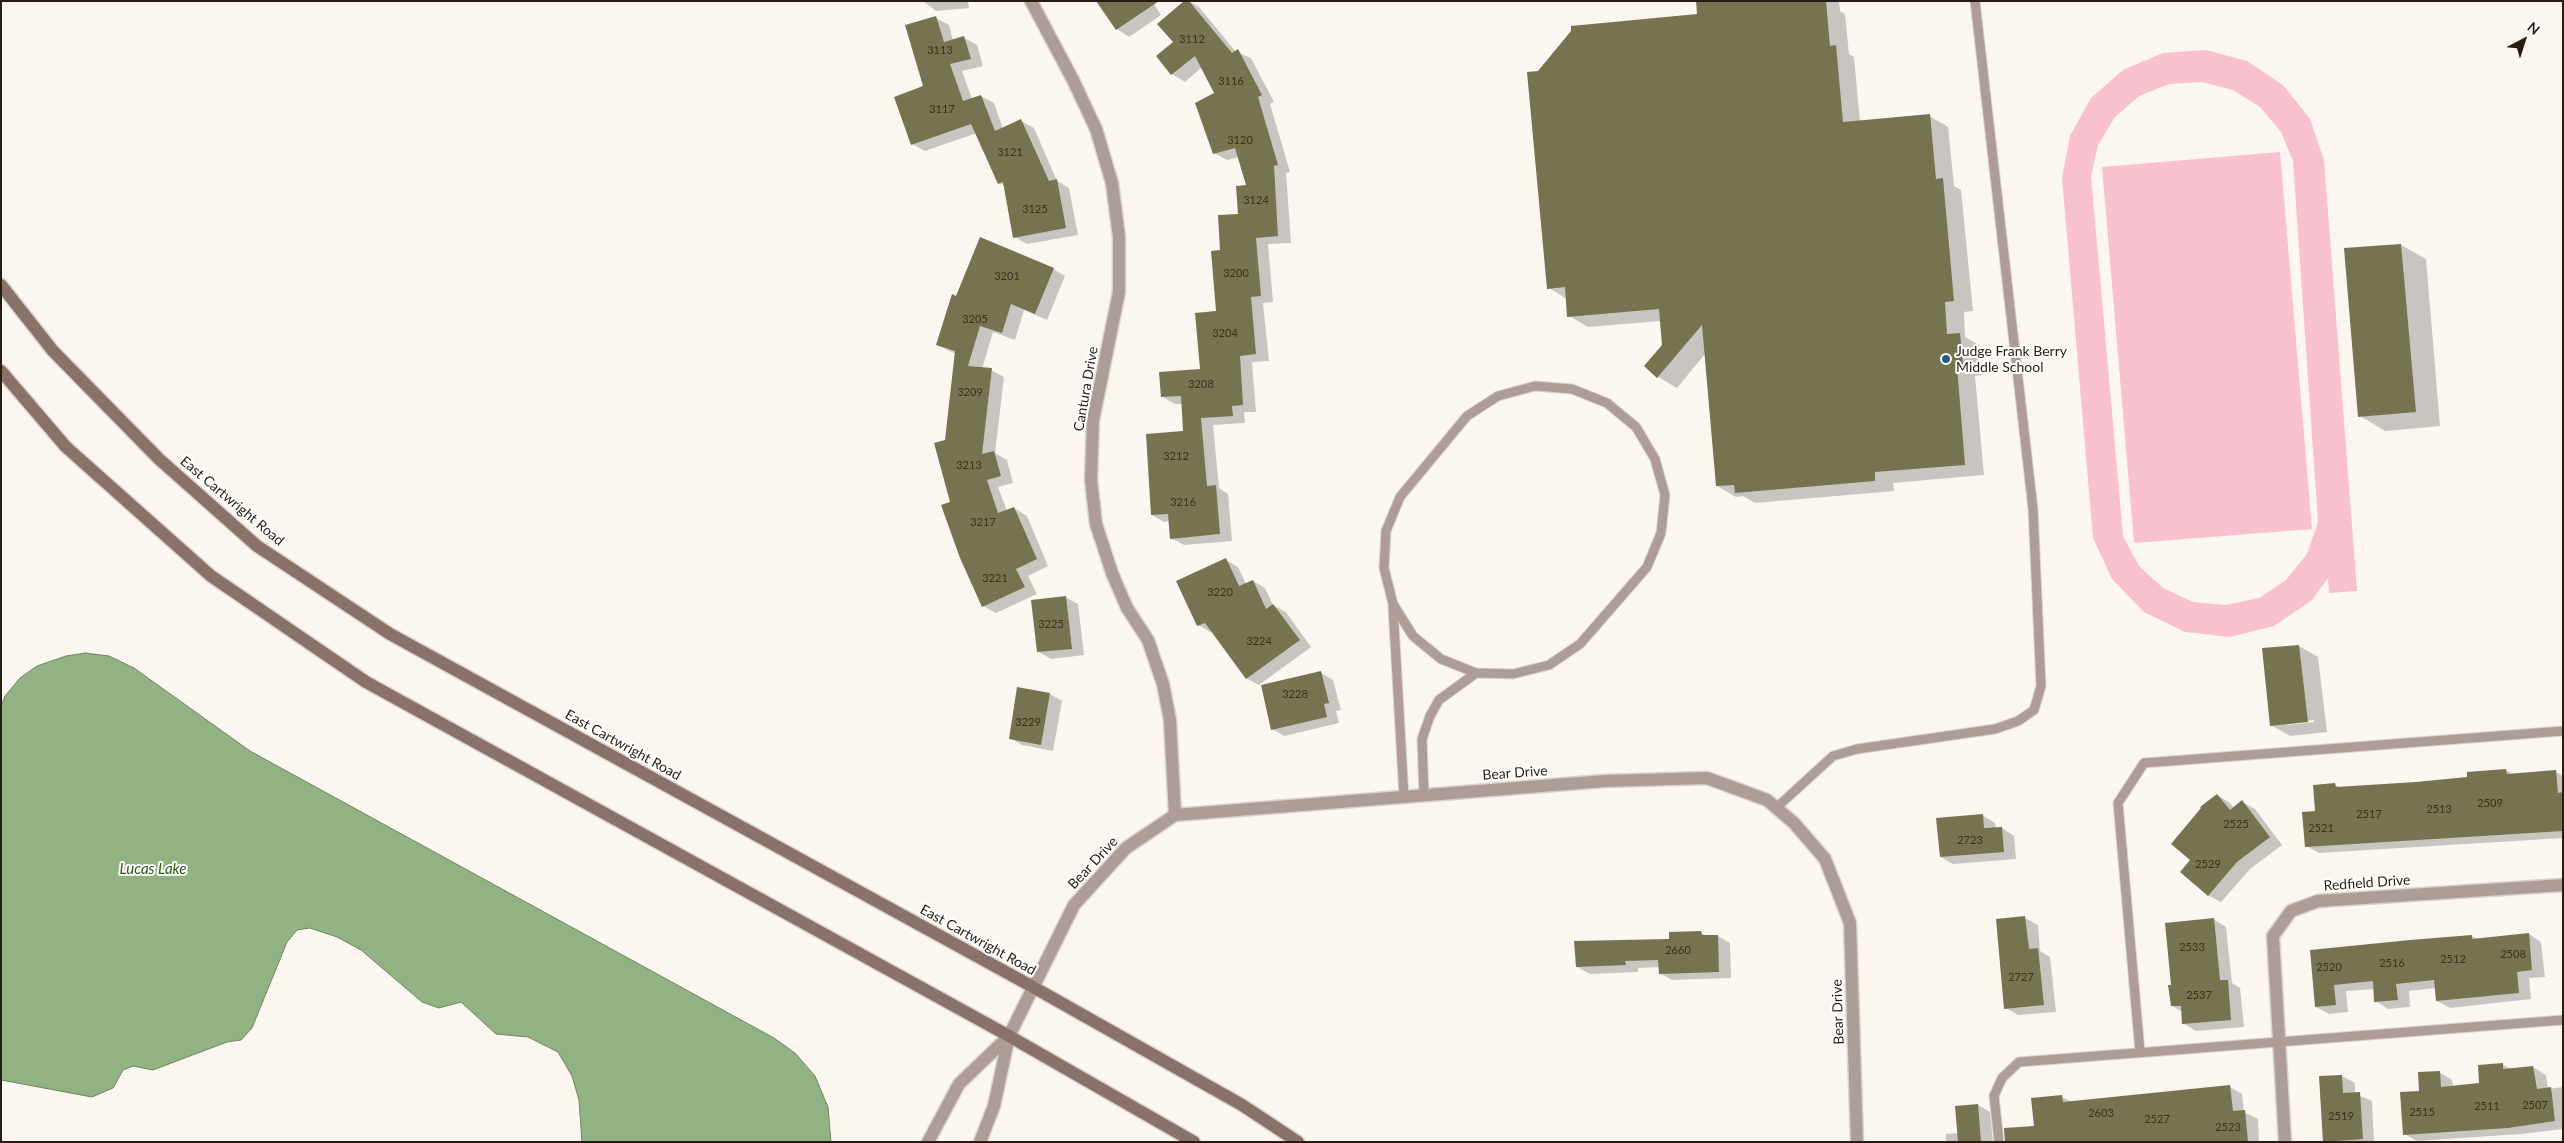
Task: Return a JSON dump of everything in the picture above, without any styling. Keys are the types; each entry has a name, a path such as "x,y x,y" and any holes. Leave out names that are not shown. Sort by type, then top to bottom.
{"main road":[{"name":"East Cartwright Road","path":"1,285 54,352 159,459 257,546 390,634 1033,988 1242,1105 1298,1142"},
{"path":"1,371 66,447 211,576 366,682 1009,1036 1194,1142"}],"street":[{"name":"Cantura Drive","path":"1031,1 1073,80 1096,130 1112,183 1119,237 1119,292 1093,420 1091,480 1096,524 1112,573 1127,608 1148,640 1163,684 1170,720 1175,815"},
{"name":"Bear Drive","path":"1009,1036 1074,905 1126,848 1175,815 1605,781 1707,778 1767,800 1794,823 1825,859 1850,923 1857,1142"},
{"name":"Redfield Drive","path":"2285,1142 2273,936 2291,911 2318,901 2563,885"},
{"path":"928,1142 958,1084 1009,1036"},
{"path":"980,1142 994,1106 1009,1036"}],"lane":[{"path":"1776,808 1833,756 1857,749 1995,729 2018,721 2034,710 2041,686 2033,509 1975,1"},
{"path":"1393,604 1413,636 1434,654 1441,659 1476,673 1513,674 1549,665 1580,644 1647,567 1662,532 1665,495 1656,459 1636,427 1607,403 1572,389 1535,386 1498,396 1467,416 1400,497 1386,531 1384,568 1393,604 1404,797"},
{"path":"1424,796 1422,739 1430,716 1438,700 1476,673"},
{"path":"2140,1052 2118,803 2144,764 2563,731"},
{"path":"1999,1142 1994,1096 2002,1078 2019,1062 2563,1020"}],"shaded area":[{"path":"2206,50 2247,61 2283,85 2310,119 2324,160 2357,591 2329,593 2328,578 2312,600 2274,626 2230,637 2185,632 2144,612 2112,579 2093,538 2062,178 2070,136 2091,98 2123,70 2163,53","holes":["2202,82 2233,90 2260,107 2281,132 2293,161 2318,522 2307,554 2286,580 2259,598 2226,605 2193,602 2163,588 2139,566 2123,536 2091,176 2098,145 2115,117 2139,96 2169,84"]},
{"path":"2280,152 2312,529 2134,543 2102,167"}],"water":[{"name":"Lucas Lake","path":"85,653 109,656 134,668 250,751 774,1038 795,1053 815,1076 828,1107 831,1142 582,1142 579,1100 572,1076 558,1052 528,1037 496,1034 461,1002 439,1008 422,1002 361,950 337,937 310,928 297,930 287,942 252,1028 241,1040 227,1042 153,1070 133,1066 123,1070 113,1088 92,1097 1,1080 1,706 5,696 20,678 37,666 66,656"}],"building":[{"path":"1096,1 1159,1 1116,30"},
{"path":"1184,1 1189,1 1232,53 1238,49 1262,95 1258,97 1278,165 1274,166 1278,236 1256,238 1261,296 1251,297 1256,354 1240,356 1243,405 1232,406 1233,416 1201,418 1207,486 1216,485 1220,534 1170,539 1168,514 1151,515 1146,434 1183,431 1181,396 1161,397 1159,372 1200,369 1195,313 1216,311 1211,251 1220,250 1218,215 1238,214 1236,186 1246,185 1235,148 1213,154 1195,103 1214,93 1195,56 1171,75 1156,56 1173,42 1157,24"},
{"path":"1696,1 1826,1 1830,46 1836,45 1843,122 1930,114 1936,179 1943,178 1954,301 1945,302 1947,334 1960,333 1963,365 1957,366 1965,465 1875,472 1875,481 1735,493 1734,485 1716,486 1702,325 1657,378 1644,366 1662,345 1659,309 1567,317 1565,287 1547,289 1527,72 1538,71 1571,31 1571,26 1697,14"},
{"path":"936,16 944,42 964,36 971,59 950,64 963,101 981,95 995,131 1021,119 1049,181 1057,179 1066,228 1013,238 1003,182 998,184 971,124 911,145 894,97 923,86 905,25"},
{"path":"980,237 1054,268 1035,314 1011,304 1002,333 980,326 968,366 992,368 982,454 994,451 1001,476 987,480 998,513 1014,507 1037,559 1016,569 1025,587 982,607 960,558 941,505 950,502 934,443 945,440 955,351 936,345 952,294 956,296"},
{"path":"2401,244 2416,412 2358,417 2344,248"},
{"path":"1226,558 1239,586 1253,580 1266,609 1273,604 1300,640 1246,679 1205,623 1197,626 1176,581"},
{"path":"1066,596 1072,649 1037,652 1031,600"},
{"path":"2299,645 2308,722 2270,726 2262,648"},
{"path":"1321,671 1329,703 1324,704 1327,717 1271,730 1261,685"},
{"path":"1017,687 1050,693 1041,745 1009,739"},
{"path":"2506,769 2507,774 2556,770 2558,793 2563,792 2563,831 2305,847 2302,812 2315,811 2313,785 2335,783 2336,787 2416,782 2467,777 2467,772"},
{"path":"2217,794 2230,810 2242,800 2270,837 2237,862 2208,896 2180,872 2190,860 2171,844 2200,807"},
{"path":"1983,814 1984,828 2002,827 2004,852 1940,857 1936,818"},
{"path":"2025,916 2029,949 2038,948 2044,1005 2004,1009 1996,919"},
{"path":"2214,918 2220,980 2228,980 2231,1020 2182,1024 2181,1006 2171,1006 2168,985 2171,985 2165,923"},
{"path":"1701,931 1702,935 1718,935 1719,972 1659,974 1658,960 1625,961 1626,965 1576,967 1574,941 1669,939 1669,932"},
{"path":"2529,933 2532,970 2517,972 2519,993 2436,1001 2434,980 2396,984 2398,1000 2374,1002 2373,981 2334,985 2336,1005 2315,1007 2310,950 2472,935 2472,939"},
{"path":"2503,1063 2503,1069 2533,1066 2537,1089 2551,1087 2555,1121 2508,1128 2403,1135 2400,1092 2419,1091 2418,1072 2440,1071 2441,1087 2479,1083 2478,1065"},
{"path":"2342,1075 2343,1093 2360,1092 2363,1139 2323,1142 2319,1076"},
{"path":"2230,1085 2233,1111 2245,1110 2248,1142 2005,1142 2004,1128 2034,1126 2031,1098 2062,1095 2063,1102"},
{"path":"1978,1104 1981,1142 1958,1142 1955,1106"}],"place":[{"name":"Judge Frank Berry Middle School","path":"1946,359"}]}
